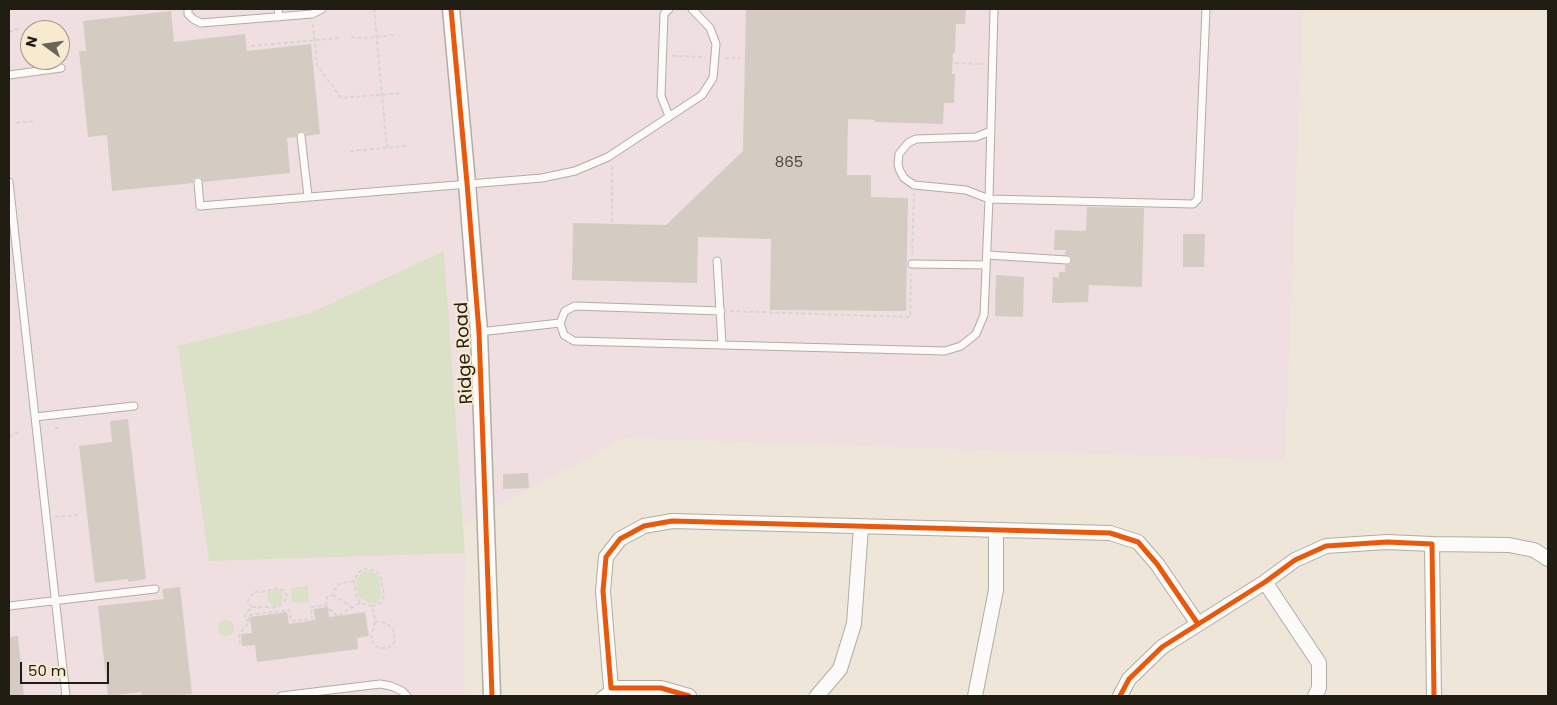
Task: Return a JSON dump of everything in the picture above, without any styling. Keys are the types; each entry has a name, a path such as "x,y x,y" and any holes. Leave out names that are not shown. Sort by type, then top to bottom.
{"street":[{"name":"Ridge Road","path":"451,9 468,183 478,332 492,696"},
{"path":"689,696 661,688 605,692 602,591 606,557 620,539 644,526 672,521 1110,533 1138,542 1156,564 1198,624"},
{"path":"817,696 840,669 854,624 862,527"},
{"path":"975,696 996,590 996,531"},
{"path":"1120,696 1129,679 1162,647 1265,582 1295,560 1326,546 1387,542 1509,545 1534,550 1548,559"},
{"path":"1432,544 1434,696"},
{"path":"1265,582 1318,663 1319,688 1315,696"}],"lane":[{"path":"188,9 188,14 201,23 278,13 312,14 322,9"},
{"path":"669,9 664,14 661,96 670,116"},
{"path":"198,182 200,206 542,178 575,171 608,156 702,95 714,78 716,44 710,28 692,9"},
{"path":"721,311 576,306 565,311 560,323 564,335 574,341 945,350 962,346 976,334 984,315 990,198 994,9"},
{"path":"991,131 976,137 925,138 916,139 908,143 899,154 898,164 904,178 914,184 966,190 990,198 1193,204 1198,199 1206,9"},
{"path":"9,74 44,70"},
{"path":"302,136 308,196"},
{"path":"9,182 66,696"},
{"path":"987,255 1068,260"},
{"path":"717,261 722,344"},
{"path":"912,264 986,265"},
{"path":"478,332 560,323"},
{"path":"35,417 134,406"},
{"path":"9,606 155,589"},
{"path":"281,696 380,684 391,686 402,691 407,696"}],"path":[{"path":"381,9 374,9 387,148"},
{"path":"312,14 318,65 342,98 401,92"},
{"path":"9,32 20,28"},
{"path":"351,37 395,36"},
{"path":"252,46 340,38"},
{"path":"662,56 740,58"},
{"path":"955,63 993,64"},
{"path":"16,123 34,121"},
{"path":"350,151 406,146"},
{"path":"608,156 612,164 612,222"},
{"path":"721,311 910,317 914,184"},
{"path":"54,428 59,428"},
{"path":"9,437 21,431"},
{"path":"53,518 80,515"},
{"path":"240,644 239,635 249,622 249,614 289,610 291,621 312,619 311,607 326,606 337,616 360,603 372,606 380,603 384,596 381,578 377,572 370,569 364,568 359,572 354,581 356,595 360,603"},
{"path":"333,595 339,584 354,581"},
{"path":"249,622 245,619 246,613 252,607 278,606 286,600 284,591 278,588 254,592 248,600 252,607"},
{"path":"326,606 326,597 333,595"},
{"path":"333,595 352,608"},
{"path":"372,606 374,621 371,639 375,646 386,649 395,640 393,628 385,622 374,621"},
{"path":"273,607 275,612"}],"shaded area":[{"path":"9,9 1303,9 1285,460 624,438 463,525 444,251 310,313 178,346 209,561 465,553 464,696 9,696"}],"green space":[{"path":"444,251 465,553 209,561 178,346 310,313"},
{"path":"371,571 379,577 381,596 377,603 368,603 358,596 356,582 362,572"},
{"path":"308,586 309,602 292,603 291,588"},
{"path":"275,589 281,591 283,597 281,603 275,605 269,603 267,597 269,591"},
{"path":"226,620 234,628 226,636 218,628"}],"building":[{"path":"746,9 966,9 965,24 956,24 952,74 955,74 954,103 944,103 943,124 875,122 875,120 848,119 847,175 871,175 871,197 908,198 906,311 770,310 771,239 698,237 697,283 572,280 573,223 666,225 743,151"},
{"path":"171,11 174,42 245,34 247,51 311,44 320,134 306,136 305,132 301,131 297,132 296,137 287,138 290,173 203,182 201,177 197,177 193,179 193,183 112,191 107,135 88,137 79,51 86,51 83,21"},
{"path":"1087,207 1144,208 1142,287 1089,285 1088,302 1052,303 1053,277 1059,278 1059,272 1065,272 1065,265 1070,264 1072,260 1070,256 1065,255 1066,250 1054,250 1055,230 1086,231"},
{"path":"1183,234 1205,234 1204,267 1183,267"},
{"path":"996,275 1024,277 1023,317 995,316"},
{"path":"128,419 146,579 128,582 128,579 95,583 79,446 112,442 110,421"},
{"path":"528,473 529,488 503,489 503,474"},
{"path":"180,587 192,694 142,696 141,692 108,696 98,606 164,599 162,589"},
{"path":"328,607 329,617 365,612 369,636 357,638 358,649 257,662 255,645 242,646 241,634 252,633 250,617 287,612 289,624 315,620 314,609"},
{"path":"18,636 24,696 9,696 9,637"}],"cycle path":[{"path":"451,9 479,332 492,696"},
{"path":"689,696 661,688 611,688 603,591 606,557 620,539 644,526 672,521 1110,533 1138,542 1157,564 1198,624"},
{"path":"1120,696 1129,679 1162,647 1265,582 1295,560 1326,546 1387,542 1432,544 1434,696"}]}
